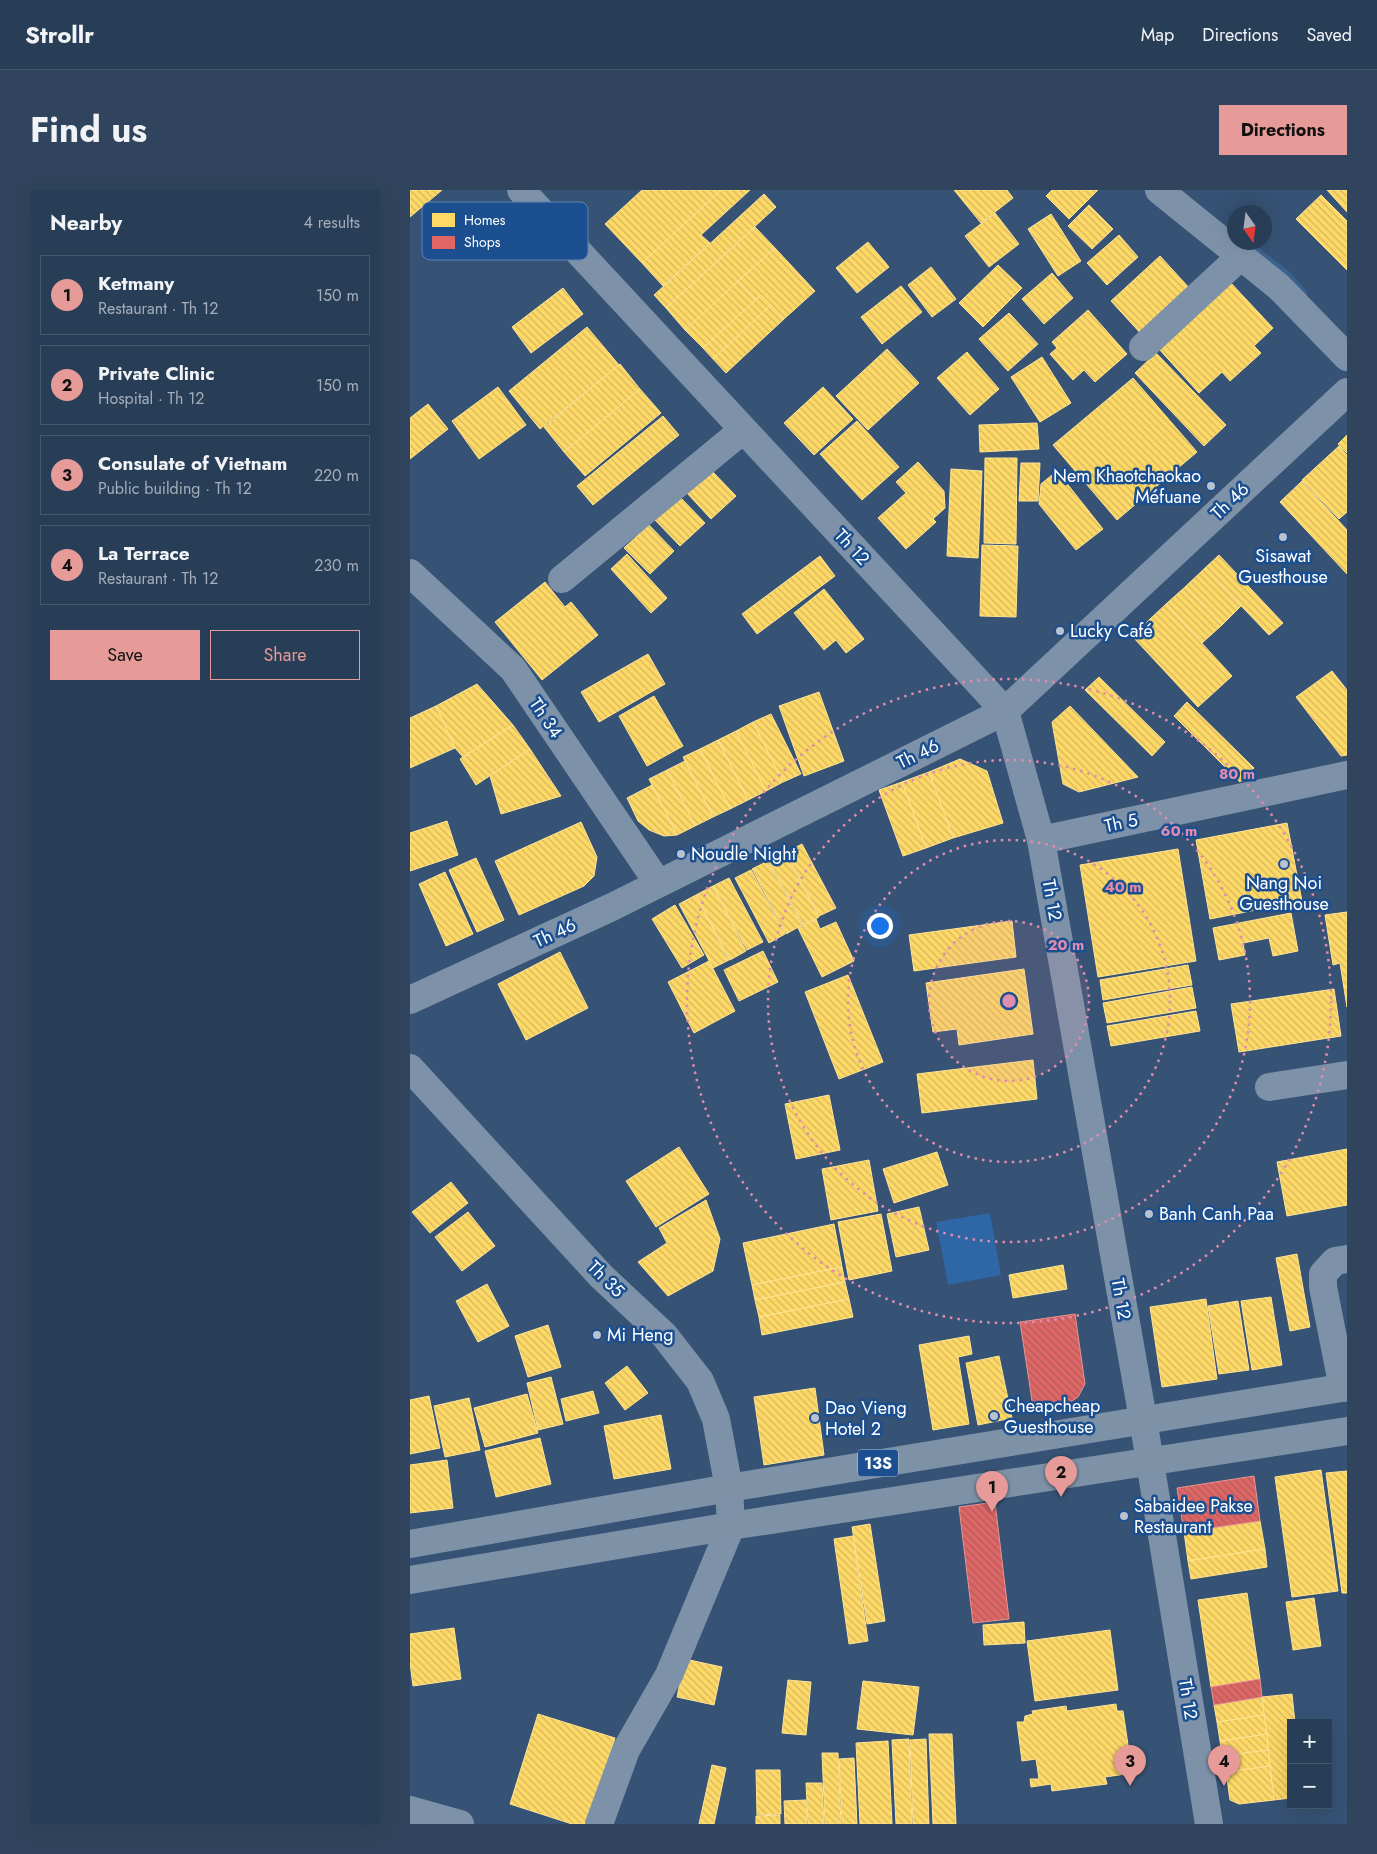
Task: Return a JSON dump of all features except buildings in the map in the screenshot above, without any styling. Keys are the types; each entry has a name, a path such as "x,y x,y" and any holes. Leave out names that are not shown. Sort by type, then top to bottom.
{"highway":[{"name":"13S","path":"410,1544 729,1488 1143,1419 1345,1388"},
{"name":"13S","path":"410,1580 731,1526 1347,1431"}],"street":[{"name":"Th 12","path":"521,190 532,202"},
{"path":"1159,190 1279,287 1347,357"},
{"path":"1143,347 1241,256"},
{"name":"Th 12","path":"586,260 1005,711 1041,840 1143,1419 1209,1824"},
{"name":"Th 46","path":"410,1000 612,907 1005,711 1347,392"},
{"path":"562,579 743,430"},
{"name":"Th 34","path":"410,573 514,669 658,883"},
{"name":"Th 5","path":"1041,840 1347,775"},
{"name":"Th 35","path":"410,1068 602,1276 664,1334 700,1380 716,1419 729,1488 731,1526"},
{"path":"1269,1087 1347,1075"},
{"path":"1345,1388 1323,1274 1335,1261 1347,1259"},
{"path":"599,1824 626,1750 669,1675 731,1526"},
{"path":"410,1810 460,1824"}],"shaded area":[{"path":"990,1213 1001,1275 948,1285 936,1222"}],"waterway":[{"path":"1256,251 1286,274 1303,293"}],"place":[{"name":"Nem Khaotchaokao Méfuane","path":"1211,486"},
{"name":"Sisawat Guesthouse","path":"1283,537"},
{"name":"Lucky Café","path":"1060,631"},
{"name":"Noudle Night","path":"681,854"},
{"name":"Nang Noi Guesthouse","path":"1284,864"},
{"name":"Banh Canh Paa","path":"1149,1214"},
{"name":"Mi Heng","path":"597,1335"},
{"name":"Cheapcheap Guesthouse","path":"994,1416"},
{"name":"Dao Vieng Hotel 2","path":"815,1418"},
{"name":"Private Clinic","path":"1061,1497"},
{"name":"Ketmany","path":"992,1512"},
{"name":"Sabaidee Pakse Restaurant","path":"1124,1516"},
{"name":"Consulate of Vietnam","path":"1130,1786"},
{"name":"La Terrace","path":"1224,1786"}]}
